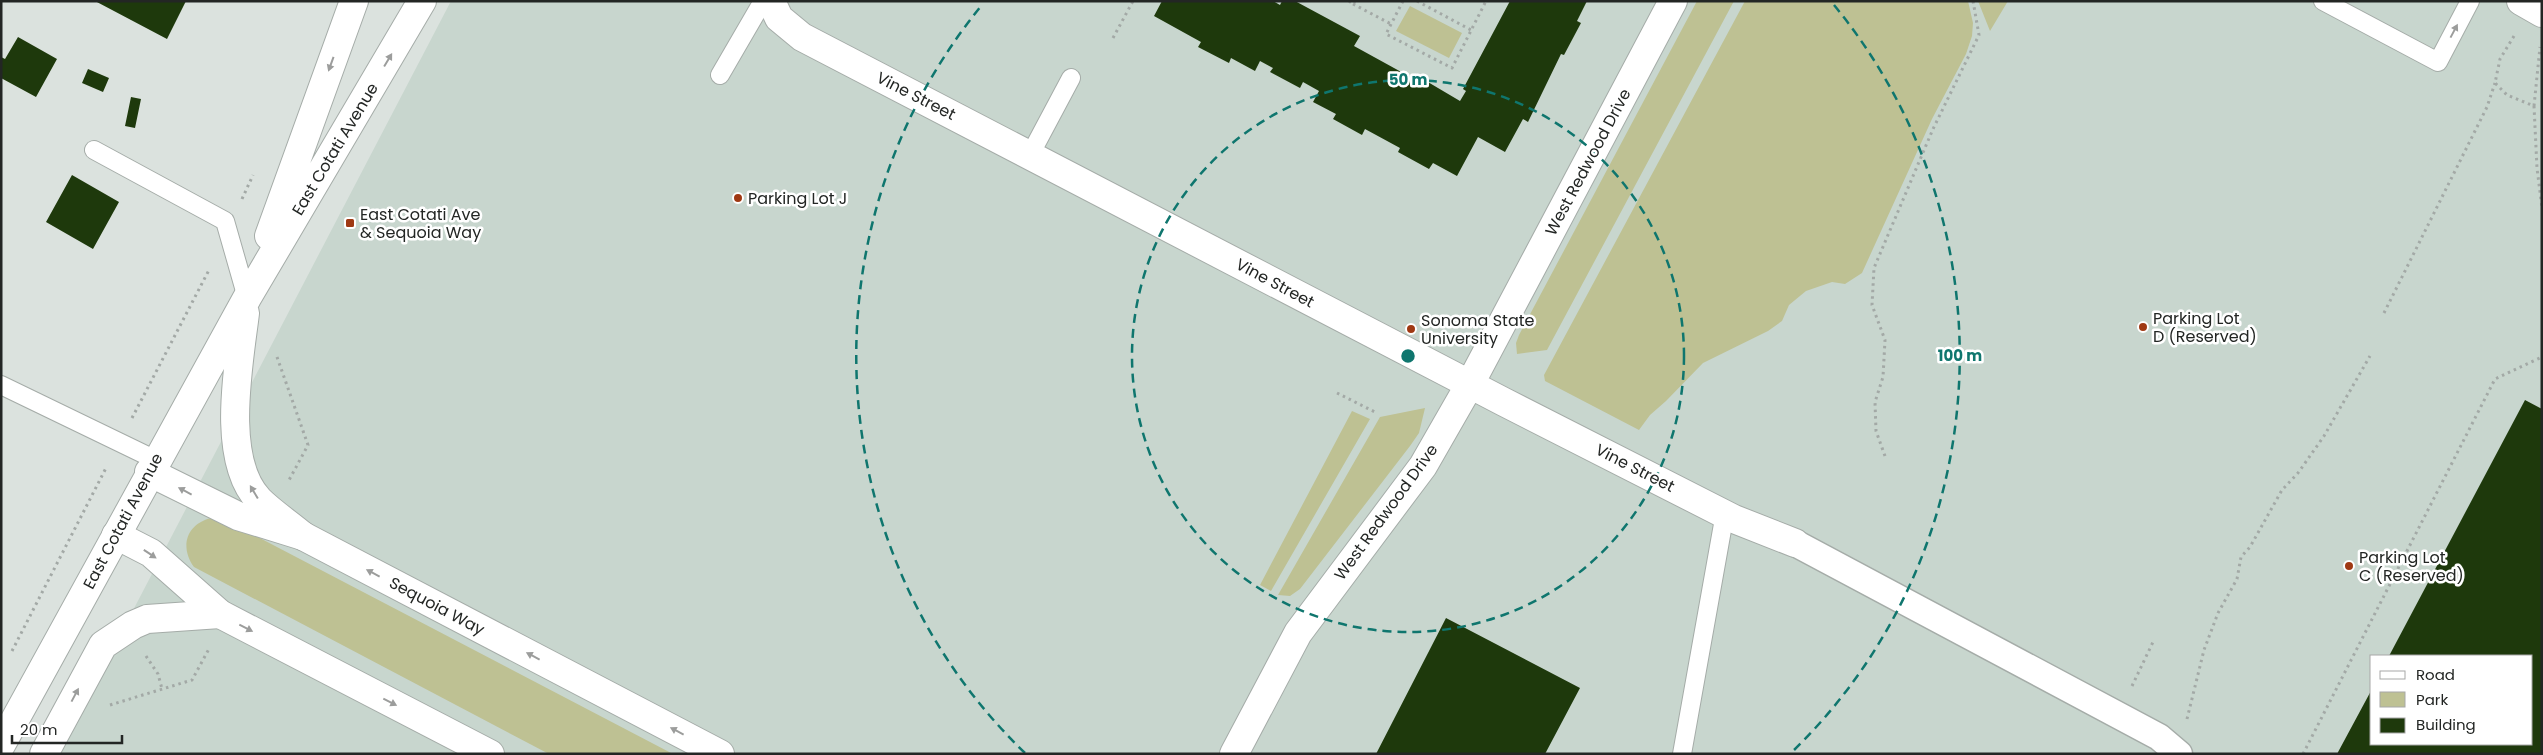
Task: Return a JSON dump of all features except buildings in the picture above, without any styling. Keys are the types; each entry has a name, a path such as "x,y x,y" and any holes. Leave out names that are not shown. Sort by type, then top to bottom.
{"street":[{"name":"East Cotati Avenue","path":"247,298 354,1"},
{"name":"East Cotati Avenue","path":"1,745 247,298 422,1"},
{"name":"Vine Street","path":"771,1 779,18 802,37 1470,384 1725,513 1795,543"},
{"name":"West Redwood Drive","path":"1234,754 1298,633 1424,466 1470,384 1673,1"},
{"path":"2521,1 2542,12"},
{"path":"247,298 233,403 240,466 258,499 304,536"},
{"name":"Sequoia Way","path":"153,466 203,501 238,516 304,536 720,754"},
{"path":"116,535 151,553 220,614 490,754"},
{"path":"1795,543 2118,714 2166,749"},
{"path":"44,754 103,645 133,625 147,619 220,614"}],"lane":[{"path":"720,75 763,1"},
{"path":"2323,1 2438,62 2470,1"},
{"path":"1030,155 1072,78"},
{"path":"94,150 225,221 247,298"},
{"path":"1,385 119,443 153,466"},
{"path":"1682,754 1725,513"}],"path":[{"path":"1113,38 1133,1"},
{"path":"1349,1 1354,2 1391,24"},
{"path":"1403,1 1386,34 1452,68 1486,1"},
{"path":"1417,1 1471,30"},
{"path":"1885,456 1876,431 1875,402 1883,377 1884,340 1872,305 1874,268 1933,129 1979,35 1972,1"},
{"path":"2384,313 2487,107 2500,60 2516,32"},
{"path":"2540,47 2534,106 2536,168 2542,208"},
{"path":"2495,83 2507,94 2534,106"},
{"path":"10,654 227,232 256,170"},
{"path":"2166,749 2218,613 2237,579 2240,557 2250,547 2282,490 2298,473 2324,436 2370,356"},
{"path":"277,357 308,445 286,485"},
{"path":"2303,754 2495,379 2542,357"},
{"path":"1337,393 1377,413"},
{"path":"106,706 192,680 213,642"},
{"path":"2118,714 2153,642"},
{"path":"141,650 158,674 162,689"}],"shaded area":[{"name":"Sonoma State University","path":"451,1 2542,1 2542,754 58,754"}],"green space":[{"path":"1697,1 1734,1 1547,350 1517,354 1516,343 1519,335"},
{"path":"1745,1 1968,1 1973,23 1972,36 1966,54 1932,119 1862,273 1845,284 1832,282 1806,291 1789,305 1782,321 1768,331 1703,363 1650,415 1639,430 1545,381 1544,375"},
{"path":"1978,1 2008,1 1990,31"},
{"path":"1410,6 1462,33 1449,58 1396,31"},
{"path":"1425,408 1419,433 1300,589 1290,596 1278,595 1380,417"},
{"path":"1352,411 1370,419 1271,591 1260,585"},
{"path":"211,518 229,522 673,754 549,754 194,567 187,551 188,537 196,525"}],"place":[{"name":"Parking Lot J","path":"738,198"},
{"name":"East Cotati Ave & Sequoia Way","path":"350,223"},
{"name":"Parking Lot D (Reserved)","path":"2143,327"},
{"name":"Sonoma State University","path":"1411,329"},
{"name":"Parking Lot C (Reserved)","path":"2349,566"}]}
